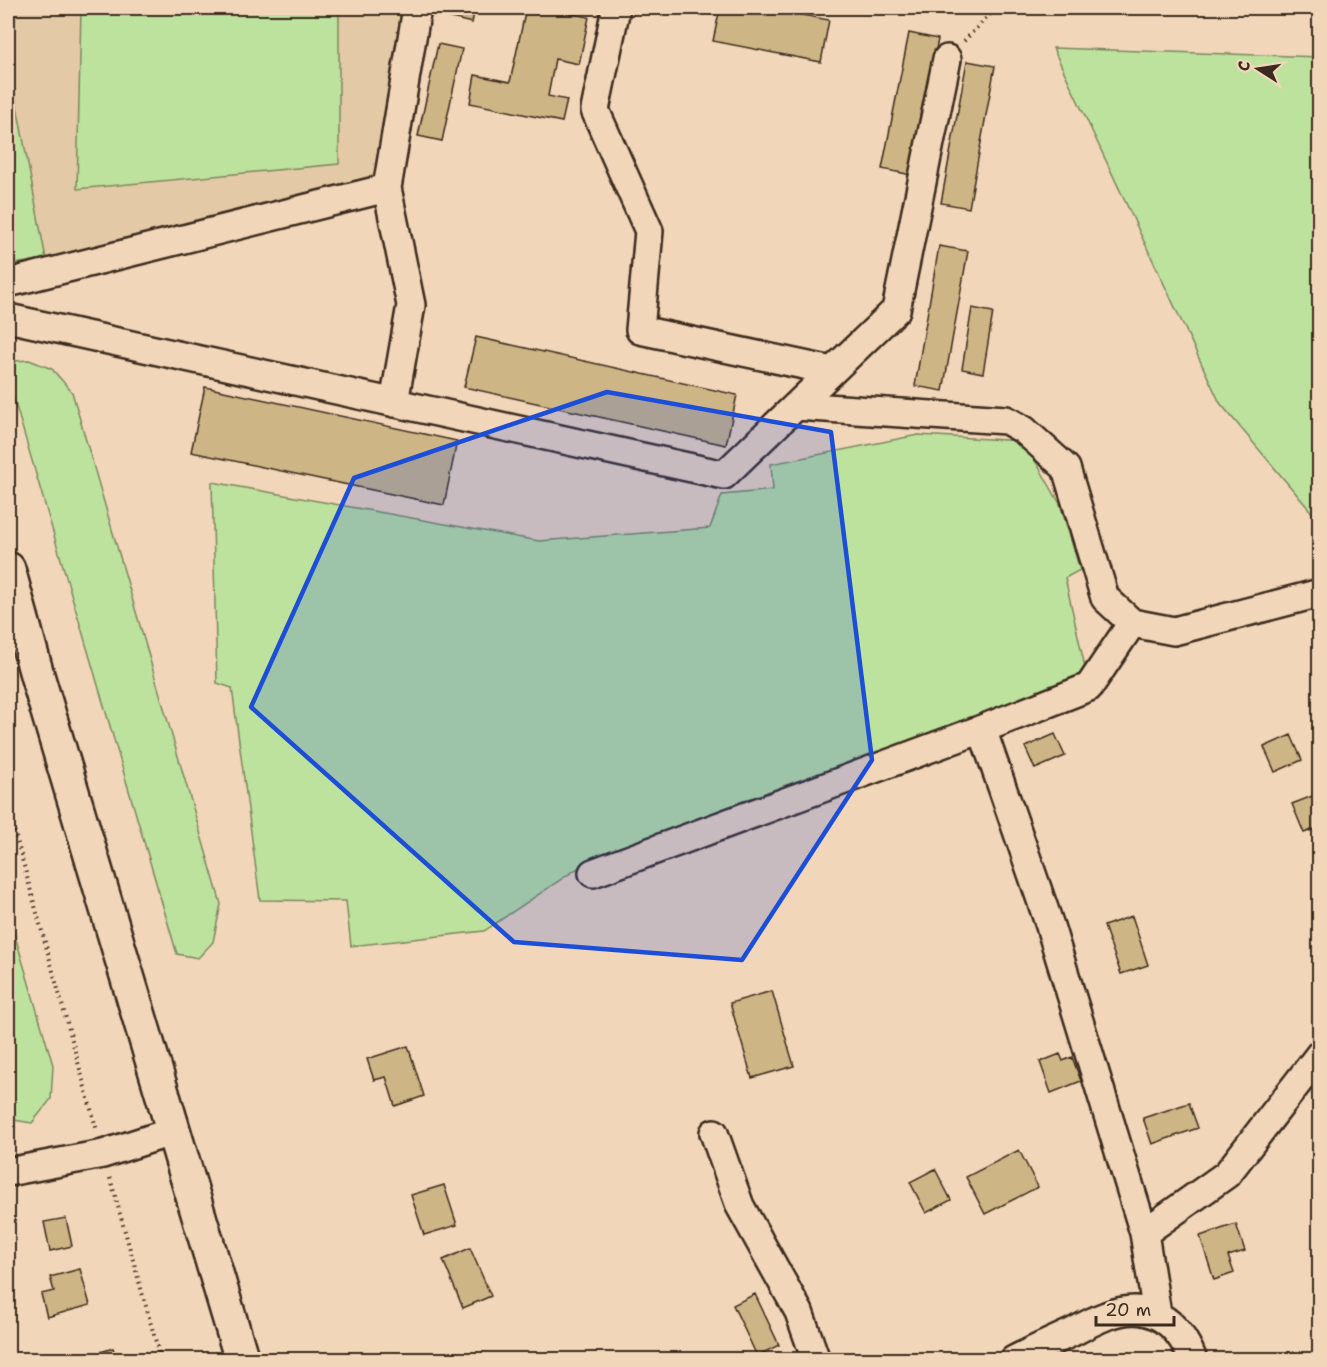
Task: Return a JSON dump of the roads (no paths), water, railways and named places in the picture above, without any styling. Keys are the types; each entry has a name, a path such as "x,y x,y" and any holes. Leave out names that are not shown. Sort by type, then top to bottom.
{"main road":[{"path":"8,569 37,675 242,1359"}],"street":[{"path":"394,403 411,305 387,188 417,8"},
{"path":"616,8 595,110 649,231 640,330 832,371"},
{"path":"8,318 724,475 896,310 946,59"},
{"path":"8,284 387,188"},
{"path":"796,406 1006,420 1024,430 1066,468 1106,598 1132,623 1174,631 1320,593"},
{"path":"593,873 1089,687 1132,623"},
{"path":"982,729 1050,926 1144,1233 1157,1314"},
{"path":"1144,1233 1227,1174 1320,1054"},
{"path":"8,1173 103,1154 174,1131"},
{"path":"714,1133 740,1206 799,1312 816,1359"},
{"path":"1014,1359 1108,1315 1135,1310 1157,1314 1174,1327 1186,1342 1193,1359"}]}
